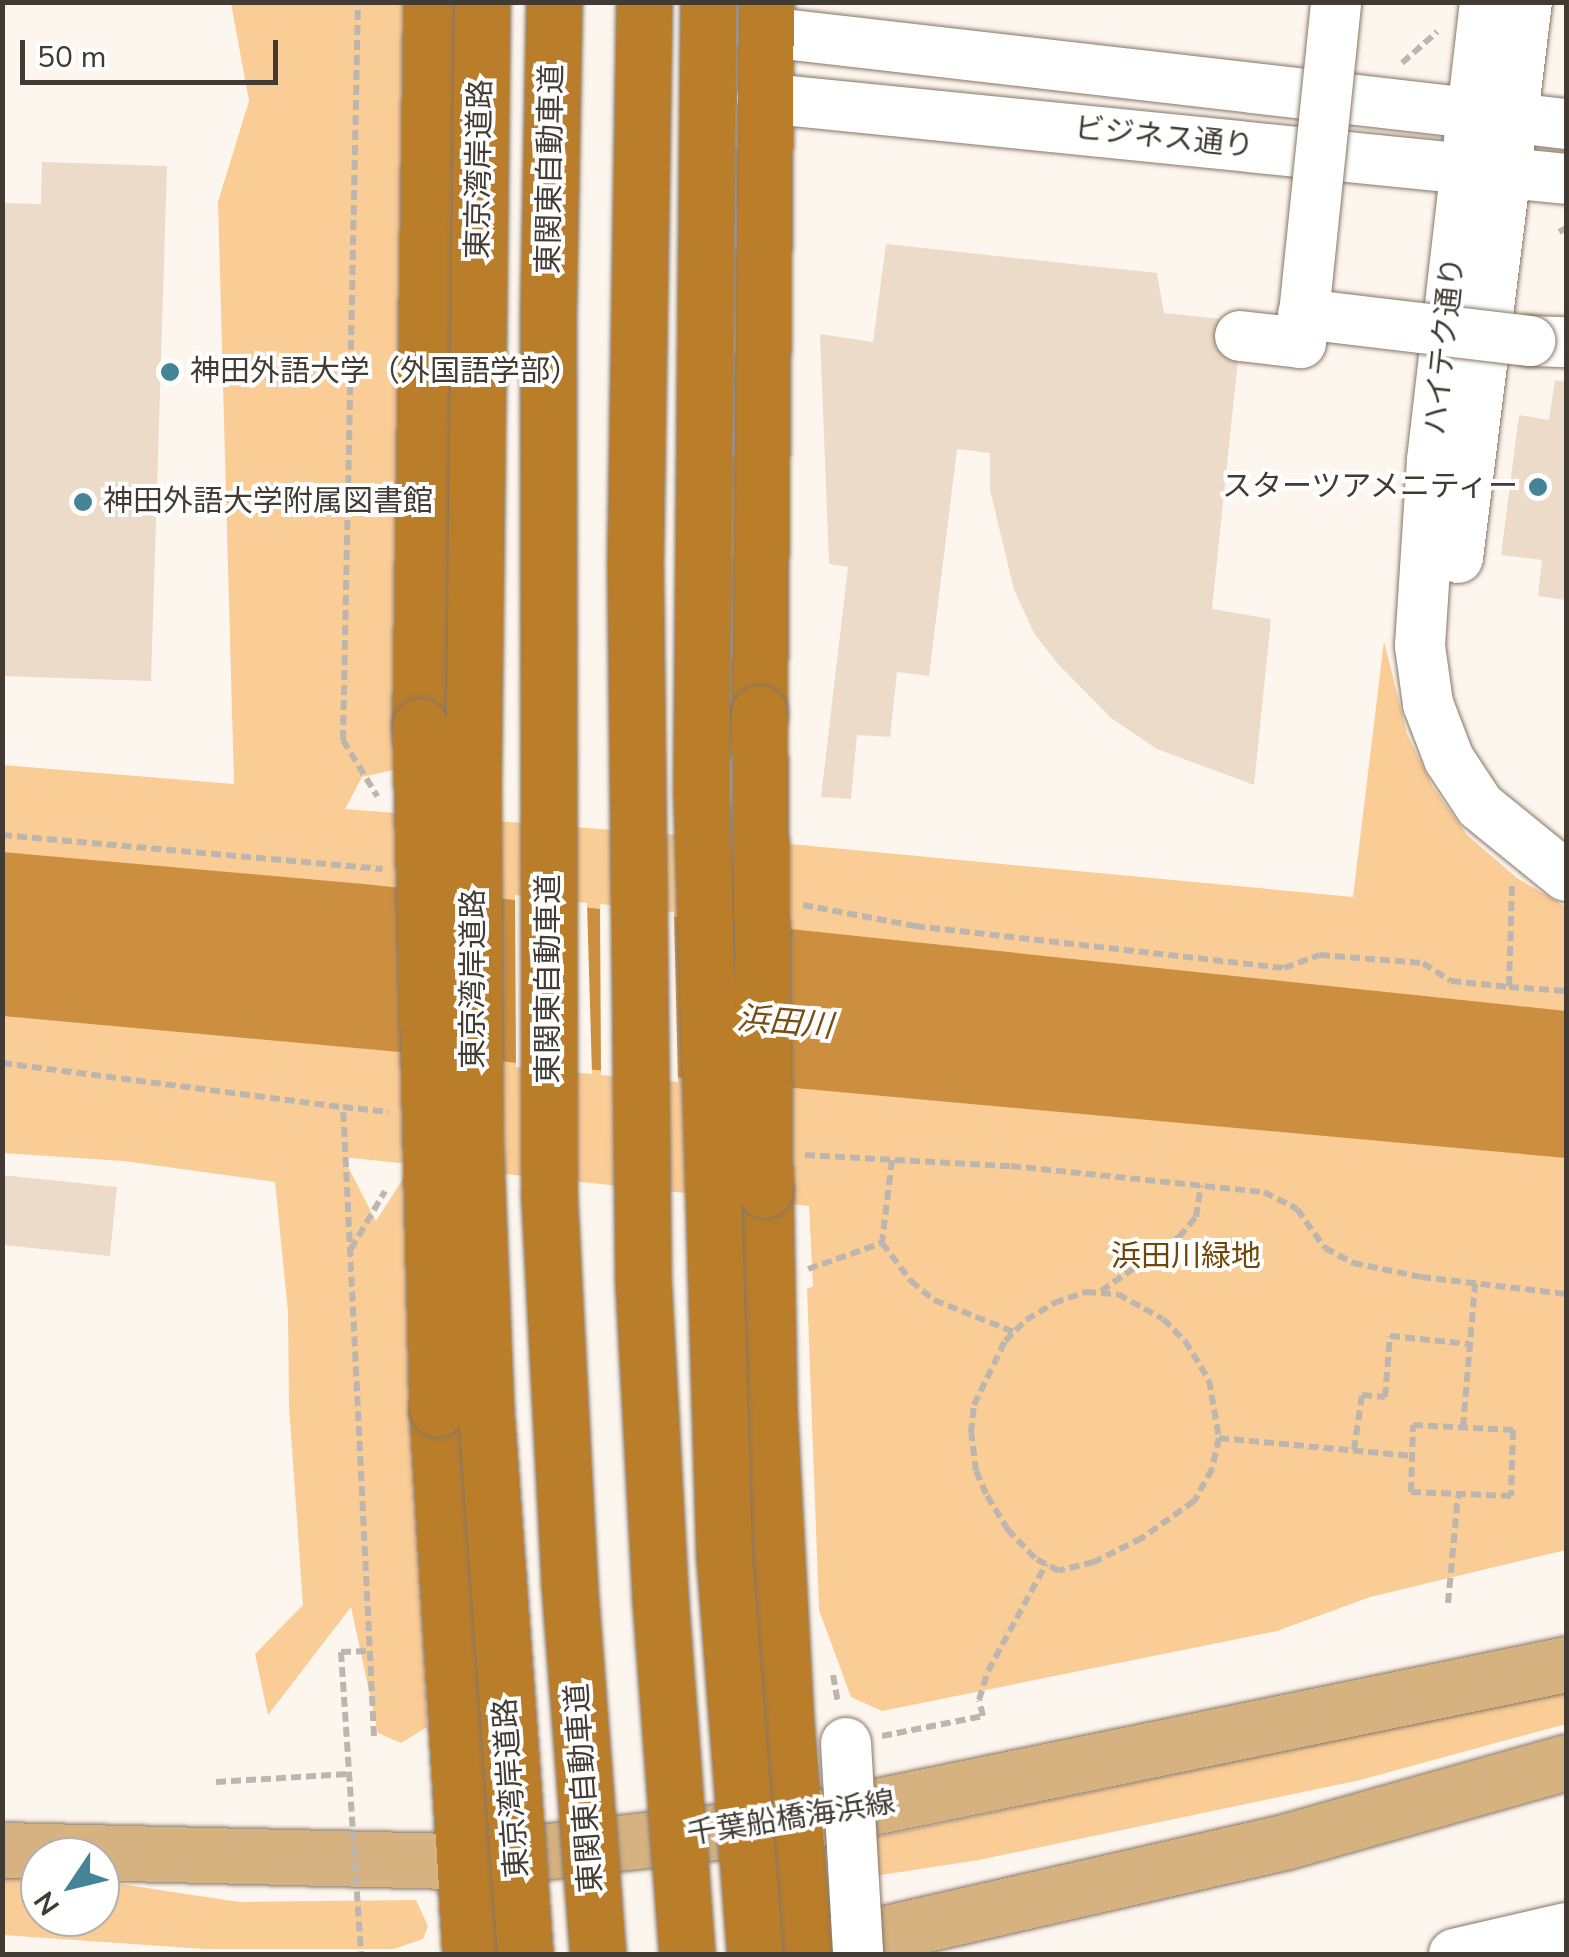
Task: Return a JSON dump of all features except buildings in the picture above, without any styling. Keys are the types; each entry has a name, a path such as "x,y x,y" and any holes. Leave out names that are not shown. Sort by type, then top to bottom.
{"highway":[{"path":"431,2 420,726 437,1409 461,1862 470,1954"},
{"name":"東京湾岸道路","path":"482,2 473,781 475,1142 486,1412 525,1954"},
{"name":"東関東自動車道","path":"554,2 548,314 549,1196 569,1581 598,1954"},
{"path":"644,2 636,563 643,1280 660,1597 687,1954"},
{"path":"708,2 700,789 724,1556 799,1954"},
{"path":"766,18 762,98 759,713 764,1190 769,1412 795,1824 799,1954"}],"main road":[{"name":"千葉船橋海浜線","path":"2,1850 461,1862 795,1824 1566,1664"},
{"path":"799,1954 1284,1842 1566,1762"}],"street":[{"path":"1240,336 1302,344 1336,2"},
{"name":"ハイテク通り","path":"1485,2 1492,116"},
{"name":"ハイテク通り","path":"1527,2 1492,116 1422,591 1420,646 1428,704 1449,759 1480,806 1566,876"},
{"name":"ビジネス通り","path":"766,18 1566,124"},
{"name":"ビジネス通り","path":"762,98 1566,178"},
{"name":"ハイテク通り","path":"1485,169 1451,650 1459,697 1476,744 1539,821 1566,840"},
{"path":"1303,314 1566,342"},
{"path":"799,1954 846,1743"},
{"path":"1454,1954 1566,1928"}],"path":[{"path":"343,740 358,2"},
{"path":"1512,883 1509,987 1566,991"},
{"path":"2,1064 343,1108"},
{"path":"892,1160 882,1243 911,1281 934,1300 1014,1332"},
{"path":"1099,1293 1179,1237 1196,1217 1202,1185"},
{"path":"350,1250 389,1186"},
{"path":"800,1272 828,1258 882,1243"},
{"path":"1464,1428 1475,1283"},
{"path":"1086,1292 1118,1294 1163,1319 1184,1341 1209,1380 1220,1438 1212,1468 1194,1502 1142,1538 1094,1562 1059,1571 1008,1530 986,1494 973,1452 974,1406 991,1366 1014,1332 1054,1302 1086,1292"},
{"path":"1354,1450 1362,1395 1384,1397 1390,1336 1470,1344"},
{"path":"1413,1426 1464,1428 1513,1430 1511,1496 1411,1492 1413,1426"},
{"path":"1220,1438 1412,1456"},
{"path":"1448,1603 1458,1494"},
{"path":"832,1675 846,1743 983,1716 980,1700 988,1671 1046,1564"},
{"path":"361,1954 341,1652 370,1650"},
{"path":"216,1782 348,1774"}],"green space":[{"name":"浜田川緑地","path":"231,3 407,3 402,768 362,777 345,809 801,845 1353,897 1384,641 1407,734 1433,787 1467,835 1517,878 1566,907 1566,1550 1370,1597 1277,1631 882,1711 851,1697 819,1610 807,1289 813,1286 809,1206 343,1157 376,1221 408,1171 427,1727 401,1743 378,1733 351,1607 268,1715 255,1654 303,1605 289,1406 288,1312 275,1182 124,1161 3,1153 2,765 234,784 218,202 249,101"},
{"path":"1566,1692 1566,1724 1360,1780 979,1860 861,1878 857,1841"},
{"path":"2,1872 20,1873 20,1936 3,1935"},
{"path":"120,1884 239,1902 416,1900 428,1926 423,1939 394,1949 205,1949 32,1937 120,1937"}],"water":[{"name":"浜田川","path":"2,852 364,884 1566,1011 1566,1158 3,1016"}],"pier":[{"path":"515,895 587,903 592,1074 516,1067"},
{"path":"600,904 674,912 678,1082 601,1075"}],"place":[{"name":"神田外語大学（外国語学部）","path":"170,372"},
{"name":"スターツアメニティー","path":"1538,487"},
{"name":"神田外語大学附属図書館","path":"83,502"}]}
